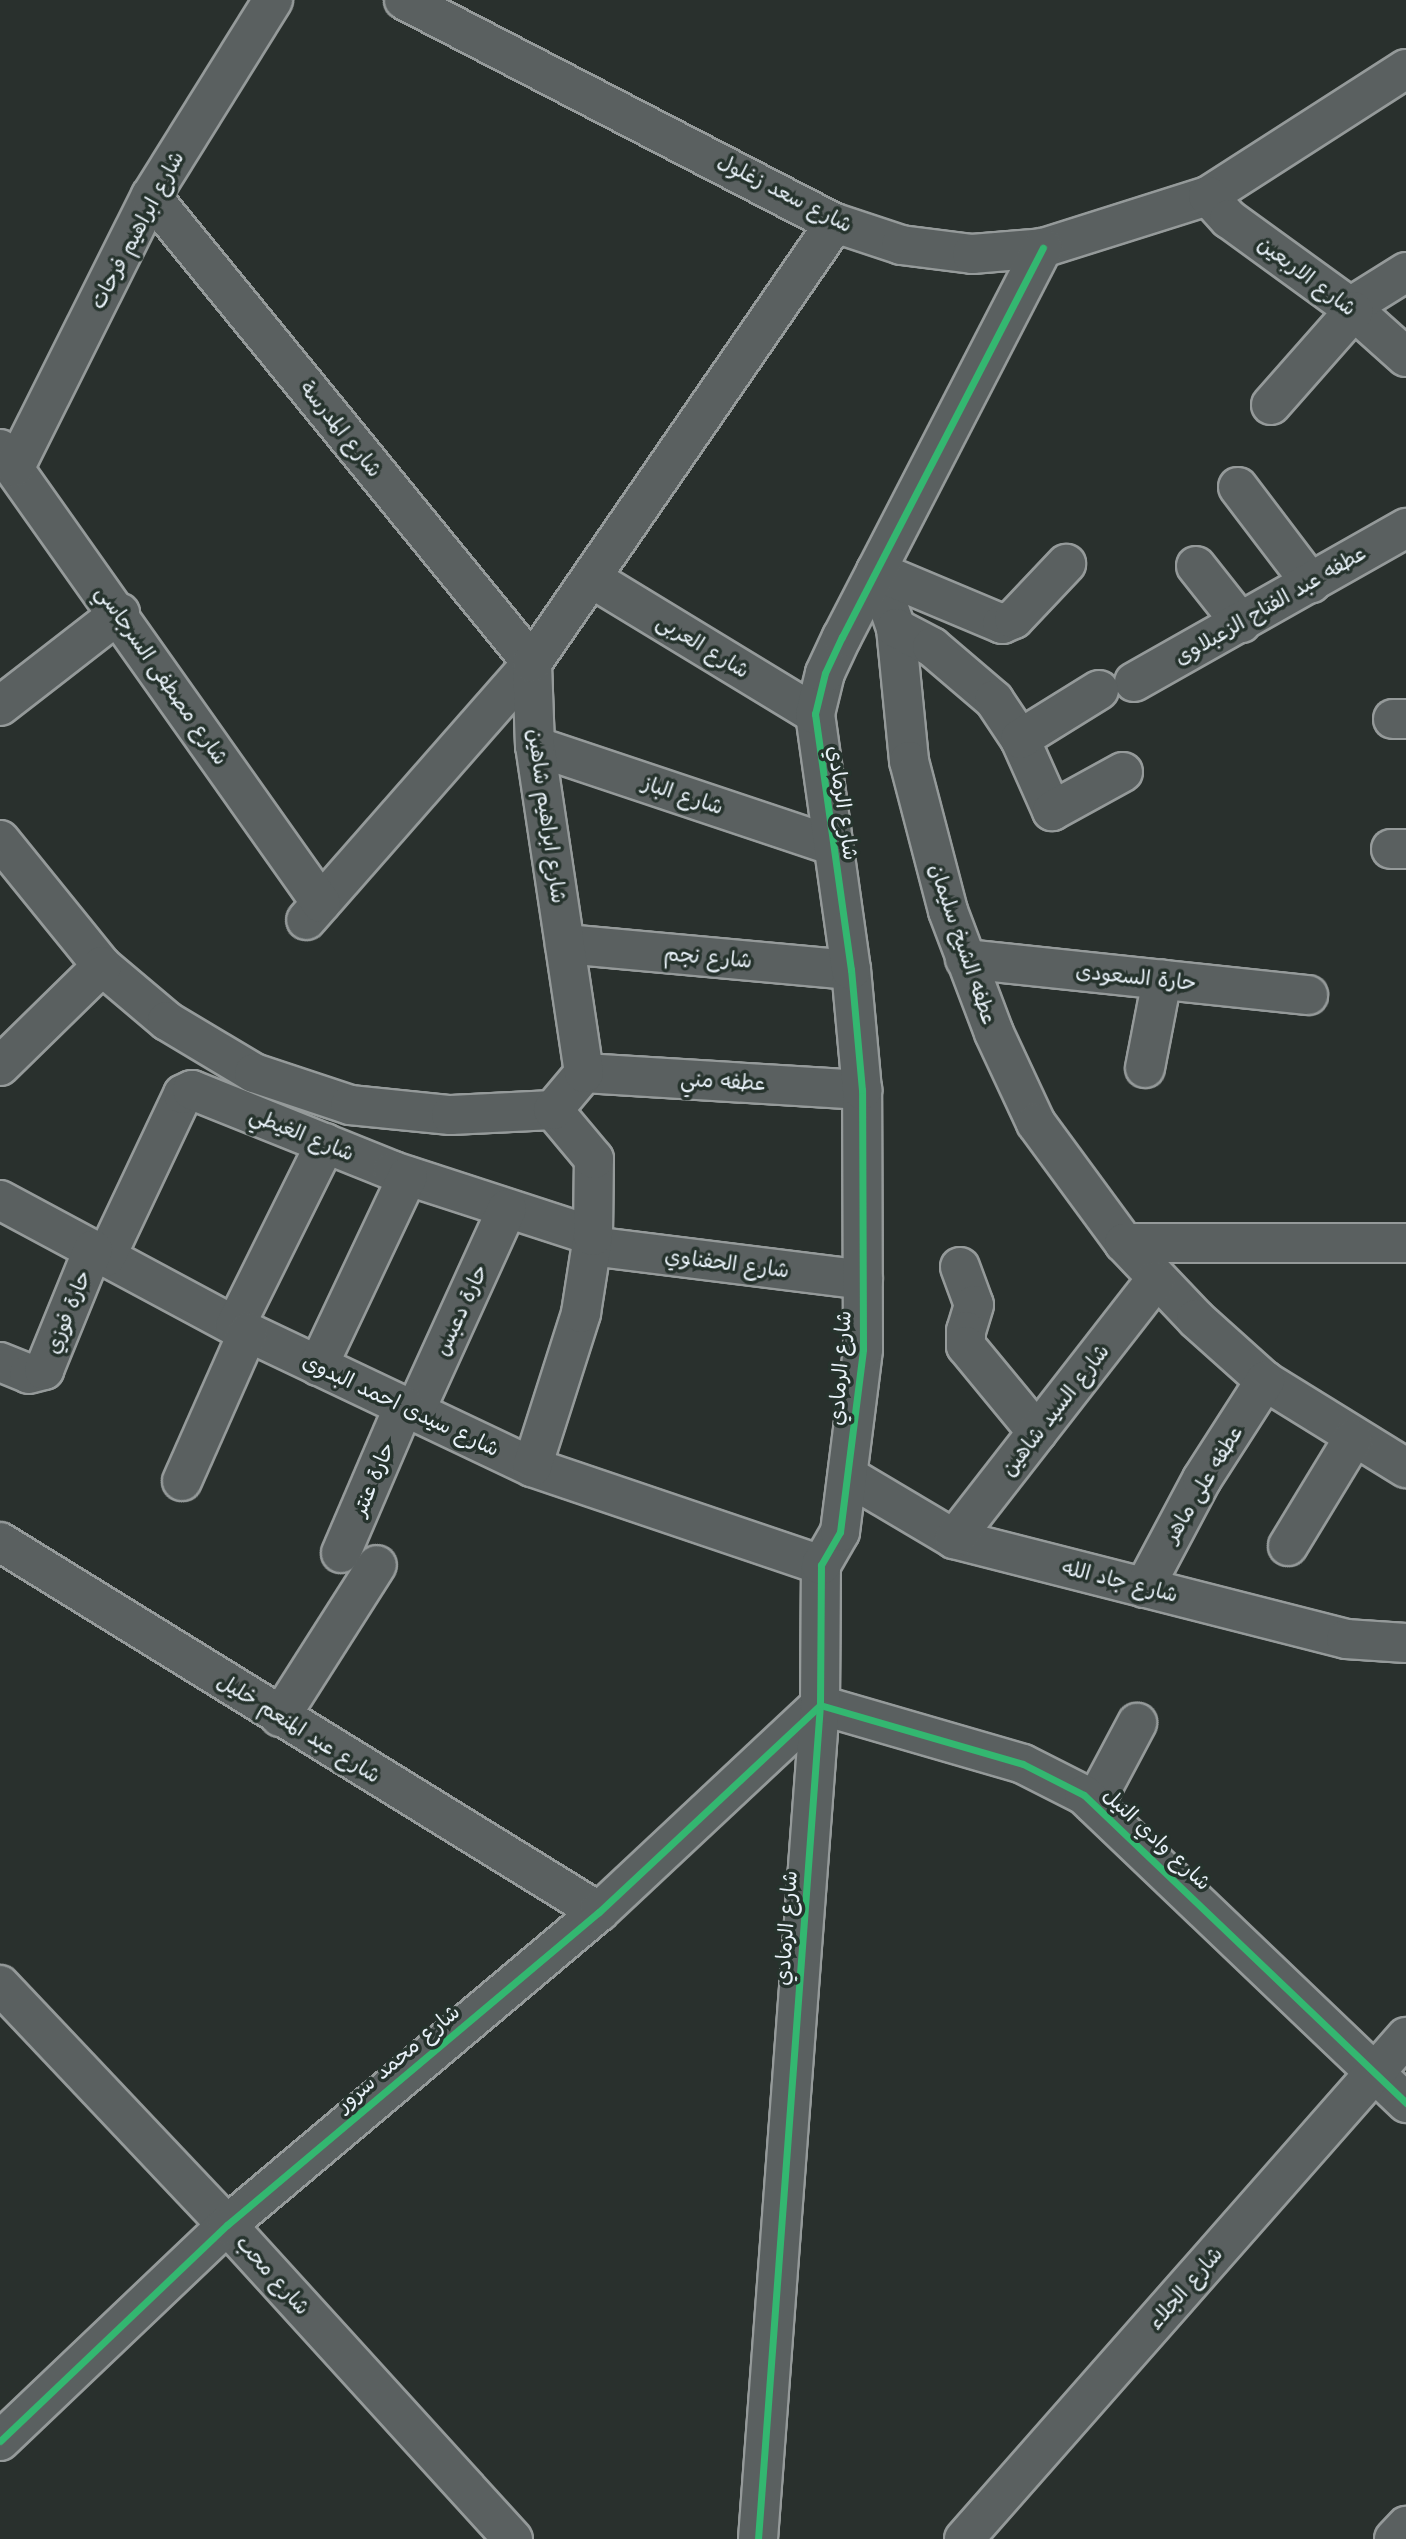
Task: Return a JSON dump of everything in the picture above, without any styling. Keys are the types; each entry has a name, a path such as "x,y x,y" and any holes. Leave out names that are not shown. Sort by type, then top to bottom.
{"street":[{"name":"شارع ابراهيم فرحات","path":"7,458 151,196 274,0"},
{"name":"شارع سعد زغلول","path":"404,0 835,223 901,245 972,254 1043,248 1208,196 1406,69"},
{"name":"شارع المدرسة","path":"151,196 532,663"},
{"name":"شارع الاربعين","path":"1208,196 1229,219 1352,309 1406,357"},
{"path":"532,663 835,223"},
{"name":"شارع الرمادي","path":"758,2539 820,1705 821,1565 840,1532 863,1349 862,1090 851,970 814,714 825,673 1043,248"},
{"path":"1271,405 1352,309 1406,272"},
{"name":"شارع مصطفى السرجاسي","path":"7,458 120,613 314,911 532,663"},
{"path":"1238,487 1311,583"},
{"name":"عطفه عبد الفتاح الزعبلاوى","path":"1020,739 1241,622 1406,528"},
{"path":"876,571 1002,624 1014,619 1066,565"},
{"path":"1196,566 1241,622"},
{"name":"عطفه الشيخ سليمان","path":"876,571 896,628 909,761 965,959 1036,1123 1155,1281 1265,1381 1353,1439 1406,1468"},
{"name":"شارع العربى","path":"591,578 814,714"},
{"path":"0,706 120,613"},
{"path":"896,628 965,671 994,700 1020,739 1054,812 1123,772"},
{"name":"شارع ابراهيم شاهين","path":"532,663 535,746 584,1073"},
{"name":"شارع الباز","path":"535,746 831,845"},
{"path":"0,840 102,966 209,1050 254,1073 338,1101 451,1115 553,1110 584,1073"},
{"name":"شارع نجم","path":"565,944 851,970"},
{"name":"حارة السعودى","path":"965,959 1308,995"},
{"path":"0,1066 102,966"},
{"path":"1145,1068 1162,980"},
{"name":"عطفه مني","path":"584,1073 862,1090"},
{"name":"شارع الغيطي","path":"99,1254 186,1092 196,1090 408,1176 508,1209 592,1241"},
{"path":"532,1466 581,1313 592,1241 594,1159 553,1110"},
{"path":"182,1481 242,1329 326,1143"},
{"path":"318,1366 408,1176"},
{"name":"شارع سيدى احمد البدوى","path":"0,1200 242,1329 532,1466 821,1565"},
{"name":"حارة دعبس","path":"409,1409 508,1209"},
{"name":"شارع الحفناوي","path":"592,1241 863,1280"},
{"path":"1124,1243 1406,1243"},
{"name":"حارة فوزي","path":"0,1362 29,1374 44,1370 99,1254"},
{"path":"960,1267 974,1305 966,1331 966,1346 1037,1432"},
{"name":"شارع السيد شاهين","path":"954,1539 1155,1281"},
{"name":"عطفه على ماهر","path":"1144,1588 1202,1479 1265,1381"},
{"name":"حارة عنتر","path":"341,1553 409,1409"},
{"path":"1288,1546 1353,1439"},
{"name":"شارع جاد الله","path":"848,1476 954,1539 1346,1639 1406,1643"},
{"name":"شارع عبد المنعم خليل","path":"0,1542 599,1912"},
{"path":"280,1717 377,1565"},
{"name":"شارع وادي النيل","path":"820,1705 1023,1763 1055,1777 1094,1804 1377,2070 1406,2103"},
{"name":"شارع محمد سرور","path":"0,2441 227,2225 599,1912 820,1705"},
{"path":"1094,1804 1137,1723"},
{"name":"شارع محب","path":"0,1985 227,2225 513,2539"},
{"name":"شارع الجلاء","path":"964,2539 1406,2037"},
{"path":"1394,2539 1406,2526"}],"cycle path":[{"path":"758,2539 820,1705 821,1565 840,1532 863,1349 862,1090 851,970 815,714 825,673 842,637 1043,248"},
{"path":"0,2441 227,2225 599,1912 820,1705 1023,1764 1084,1795 1406,2103"}]}
